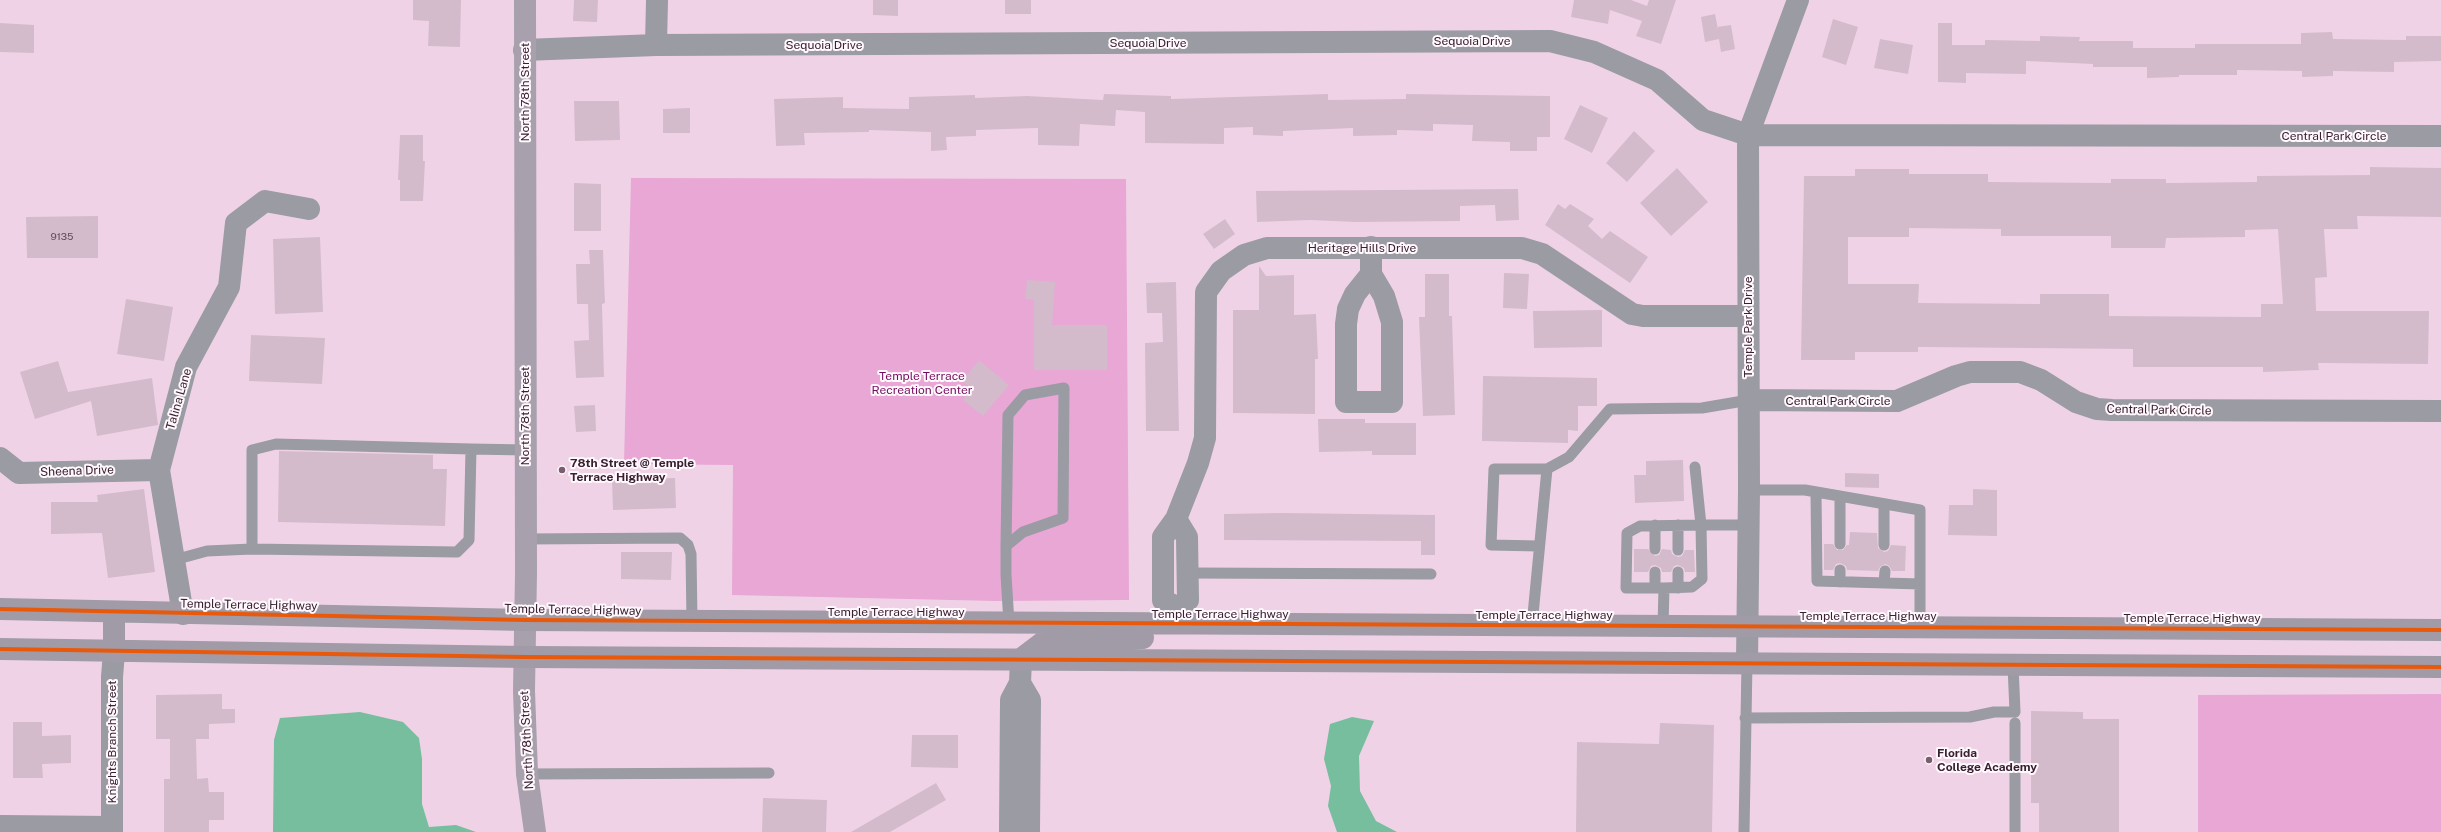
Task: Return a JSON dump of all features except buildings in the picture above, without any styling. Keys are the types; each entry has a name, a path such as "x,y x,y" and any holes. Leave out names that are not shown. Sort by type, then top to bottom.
{"main road":[{"name":"Temple Terrace Highway","path":"0,609 114,613 525,620 1009,623 1178,616 1532,625 2441,630"},
{"path":"114,613 114,652"},
{"path":"1021,659 1046,640 1169,637 1178,616"},
{"path":"0,649 114,652 525,657 2441,667"}],"street":[{"name":"North 78th Street","path":"525,0 525,657 527,774 536,832"},
{"path":"656,45 658,0"},
{"name":"Temple Park Drive","path":"1747,663 1749,490 1748,135 1798,0"},
{"name":"Sequoia Drive","path":"524,50 656,45 1550,41 1594,52 1657,80 1702,120 1748,135"},
{"name":"Central Park Circle","path":"1748,135 2441,136"},
{"name":"Talina Lane","path":"183,614 159,470 186,367 229,287 236,223 265,201 309,209"},
{"path":"1371,247 1371,274 1384,296 1392,322 1392,402 1346,402 1346,324 1348,309 1354,294 1371,274"},
{"name":"Heritage Hills Drive","path":"1178,616 1163,600 1163,537 1176,519 1198,463 1205,438 1206,292 1212,281 1232,262 1256,250 1267,248 1371,247 1532,250 1632,314 1643,316 1748,316"},
{"name":"Central Park Circle","path":"1749,400 1897,401 1956,376 1970,372 2020,372 2040,380 2076,402 2112,410 2441,411"},
{"name":"Sheena Drive","path":"0,458 19,473 159,470"},
{"path":"1176,519 1187,536 1188,574 1188,600 1178,616"},
{"name":"Knights Branch Street","path":"112,829 112,677 114,652"},
{"path":"1010,832 1011,700 1020,683 1021,659"},
{"path":"1020,683 1030,700 1030,832"},
{"path":"0,826 112,829"}],"lane":[{"path":"1006,546 1023,532 1063,518 1064,388 1025,395 1008,415 1006,546 1009,623"},
{"path":"1538,546 1491,545 1494,469 1547,469 1569,457 1610,409 1702,408 1749,400"},
{"path":"252,549 252,450 276,444 526,450"},
{"path":"174,560 207,552 252,549 457,552 468,540 471,448"},
{"path":"1695,468 1702,525 1702,579 1692,587 1626,588 1627,534 1640,526 1655,525 1678,525 1702,525 1748,525"},
{"path":"1532,625 1538,546 1547,469"},
{"path":"1749,490 1805,490 1920,510 1920,626"},
{"path":"1816,493 1817,581 1920,584"},
{"path":"1840,497 1840,544"},
{"path":"1884,504 1884,545"},
{"path":"1655,525 1655,549"},
{"path":"1678,525 1678,550"},
{"path":"526,539 680,538 688,545 691,554 692,621"},
{"path":"1840,570 1840,582"},
{"path":"1884,583 1885,571"},
{"path":"1655,572 1659,588 1663,626"},
{"path":"1678,572 1678,588"},
{"path":"1188,574 1431,574"},
{"path":"1744,832 1747,663"},
{"path":"1745,718 1970,717 1994,712 2015,712 2013,665"},
{"path":"2015,724 2015,832"},
{"path":"527,774 769,773"}],"green space":[{"name":"Temple Terrace Recreation Center","path":"631,178 1126,179 1129,600 996,601 732,595 733,465 624,464"},
{"path":"2441,694 2441,832 2198,832 2198,695"}],"shaded area":[{"path":"360,712 403,722 419,738 422,759 422,804 429,827 456,825 476,832 273,832 274,740 280,718"},
{"path":"1352,717 1374,721 1359,756 1360,791 1376,821 1397,832 1337,832 1328,806 1331,786 1324,759 1330,724"}],"cycle path":[{"path":"0,609 525,620 2441,630"},
{"path":"0,649 525,657 2441,667"}],"place":[{"name":"78th Street @ Temple Terrace Highway","path":"562,470"},
{"name":"Florida College Academy","path":"1929,760"}]}
